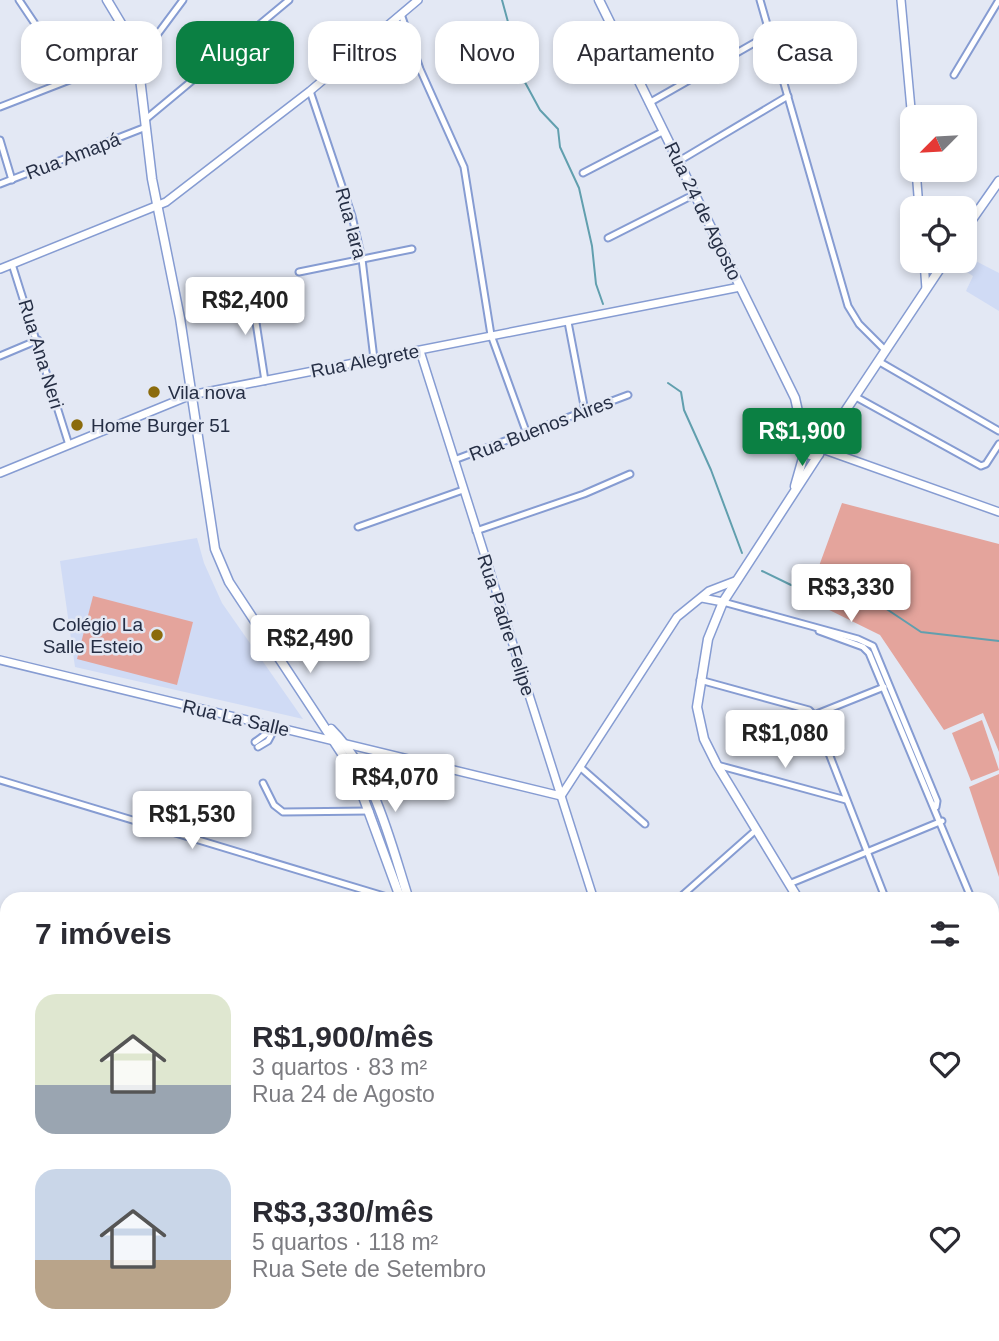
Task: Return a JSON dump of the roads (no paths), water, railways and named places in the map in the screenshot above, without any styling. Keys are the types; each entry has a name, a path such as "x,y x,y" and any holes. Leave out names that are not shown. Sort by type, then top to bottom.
{"main road":[{"path":"107,0 120,21"},
{"name":"Rua 24 de Agosto","path":"599,0 795,398 803,423 805,447 794,489"},
{"path":"140,84 211,531 222,568 354,772 399,892"},
{"path":"977,212 999,181"},
{"path":"820,446 809,439 805,447 810,455 820,446 835,430 884,349 937,273"},
{"name":"Rua 24 de Agosto","path":"794,892 717,765 699,724 700,680 708,639 723,602 794,489 811,470 820,446 803,423"},
{"path":"324,722 347,745 365,772 400,892"}],"street":[{"path":"19,0 33,21"},
{"path":"162,28 183,0"},
{"name":"Rua Amapá","path":"0,184 146,123 281,3 289,0"},
{"path":"0,269 166,202 310,91 418,0"},
{"path":"760,0 766,21"},
{"path":"901,0 911,105"},
{"path":"954,75 999,0"},
{"path":"401,14 420,69 464,167 491,335 527,434"},
{"path":"649,103 753,44"},
{"path":"0,107 59,84"},
{"path":"785,84 848,306 859,324 884,349"},
{"name":"Rua Iara","path":"310,91 352,216 362,259 374,359"},
{"path":"679,161 788,96"},
{"path":"583,173 664,131"},
{"path":"0,140 12,180"},
{"path":"608,238 695,194"},
{"path":"299,272 412,249"},
{"name":"Rua Ana Neri","path":"12,264 69,445"},
{"path":"925,273 926,289"},
{"name":"Rua Alegrete","path":"0,473 191,395 740,287"},
{"path":"251,290 265,381"},
{"path":"568,322 585,411"},
{"path":"0,356 38,340"},
{"name":"Rua Padre Felipe","path":"420,351 591,892"},
{"path":"878,361 999,430"},
{"name":"Rua Buenos Aires","path":"454,460 628,395"},
{"path":"856,397 981,466 986,464 999,444"},
{"path":"820,446 999,512"},
{"path":"476,531 584,494 630,474"},
{"path":"358,527 463,490"},
{"path":"561,796 677,617 701,598 734,581"},
{"path":"701,598 873,646 886,686 969,892"},
{"path":"816,629 822,635 853,643 869,653 886,686"},
{"name":"Rua La Salle","path":"0,660 561,796"},
{"path":"700,680 809,710 814,715 883,892"},
{"path":"814,715 886,686"},
{"path":"257,745 268,741 272,727"},
{"path":"717,765 846,800"},
{"path":"580,766 645,824"},
{"path":"0,780 384,892"},
{"path":"263,783 274,805 283,812 370,811"},
{"path":"789,884 942,821"},
{"path":"686,892 756,830"}],"waterway":[{"path":"502,0 514,62 540,110 558,129 560,147 579,188 592,246 596,284 603,304"},
{"path":"668,383 681,392 684,410 711,470 742,553"},
{"path":"762,571 791,585 810,588 849,584 921,632 999,641"}],"place":[{"name":"Vila nova","path":"154,392"},
{"name":"Home Burger 51","path":"77,425"},
{"name":"Colégio La Salle Esteio","path":"157,635"}]}
